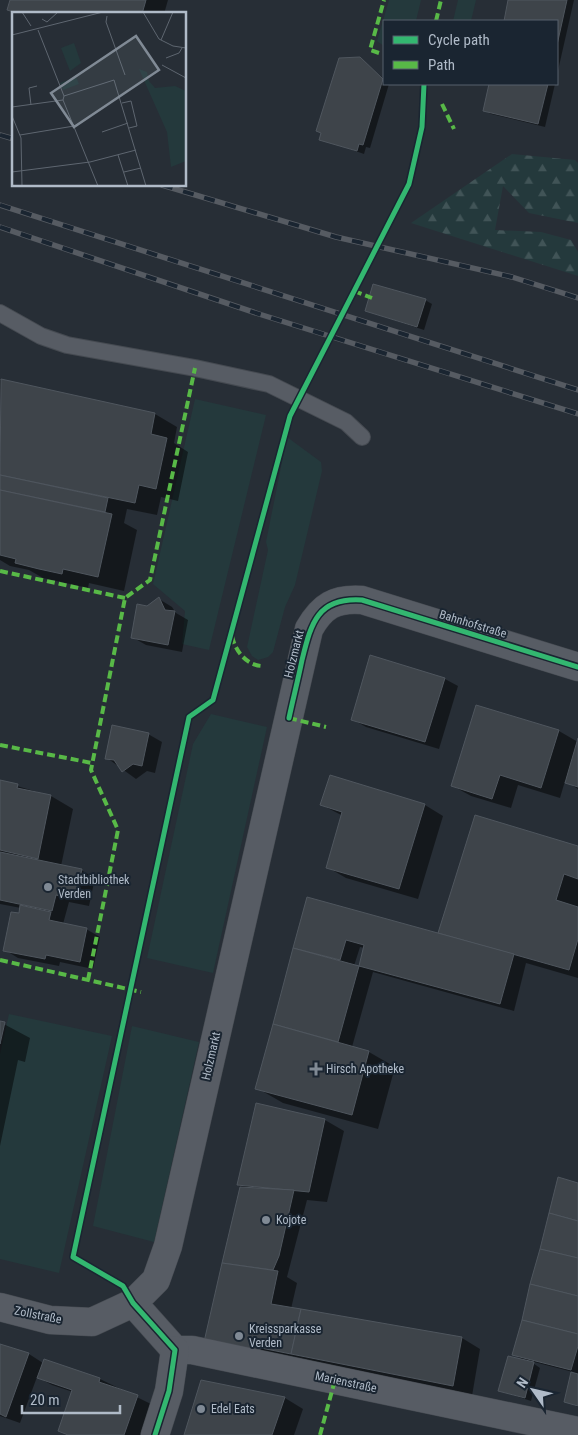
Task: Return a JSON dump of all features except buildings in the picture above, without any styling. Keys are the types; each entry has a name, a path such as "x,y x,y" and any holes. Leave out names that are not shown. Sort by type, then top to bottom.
{"street":[{"name":"Holzmarkt","path":"132,1303 156,1280 168,1246 309,629 317,615 327,606 347,599 362,600"},
{"name":"Bahnhofstraße","path":"362,600 578,667"},
{"name":"Zollstraße","path":"0,1307 50,1320 92,1322 132,1303"},
{"path":"132,1303 175,1350 169,1391 155,1435"},
{"name":"Marienstraße","path":"175,1350 199,1352 570,1432"}],"lane":[{"path":"0,313 42,336 67,345 195,368 269,384 346,422 362,437"}],"green space":[{"path":"389,0 421,0 416,20 383,20"},
{"path":"458,0 476,0 471,20 453,20"},
{"path":"383,20 383,45 377,41"},
{"path":"512,154 575,160 578,163 578,223 529,213 503,186 495,230 541,232 571,240 578,252 578,276 411,223"},
{"path":"195,399 266,415 209,650 182,644 185,611 153,584"},
{"path":"287,437 321,462 322,471 295,585 285,607 273,652 268,657 258,660 252,656 247,647 268,550 266,542"},
{"path":"211,714 267,727 213,973 147,958 193,744"},
{"path":"9,1014 112,1036 59,1273 0,1259 0,1054"},
{"path":"132,1026 199,1042 154,1242 93,1226"}],"railway":[{"path":"0,135 12,138"},
{"path":"165,186 336,237 512,277 578,298"},
{"path":"0,205 578,390"},
{"path":"0,227 259,314 578,414"}],"marked path":[{"path":"379,53 370,50 384,0"},
{"path":"436,20 441,0"},
{"path":"442,104 454,129"},
{"path":"354,291 372,298"},
{"path":"88,980 118,830 91,770 125,598 150,580 195,368"},
{"path":"0,571 125,598"},
{"path":"232,636 236,647 243,657 252,663 263,666"},
{"path":"289,718 326,727"},
{"path":"0,745 92,763"},
{"path":"0,960 141,992"},
{"path":"320,1435 335,1380"}],"cycle path":[{"path":"155,1435 169,1391 175,1350 133,1303 123,1286 73,1257 189,717 213,700 290,416 409,184 422,127 424,85"},
{"path":"289,718 305,647 313,624 318,615 326,608 347,600 362,600 578,667"}],"place":[{"name":"Stadtbibliothek Verden","path":"48,887"},
{"name":"Hirsch Apotheke","path":"316,1069"},
{"name":"Kojote","path":"266,1220"},
{"name":"Kreissparkasse Verden","path":"239,1336"},
{"name":"Edel Eats","path":"201,1409"}]}
